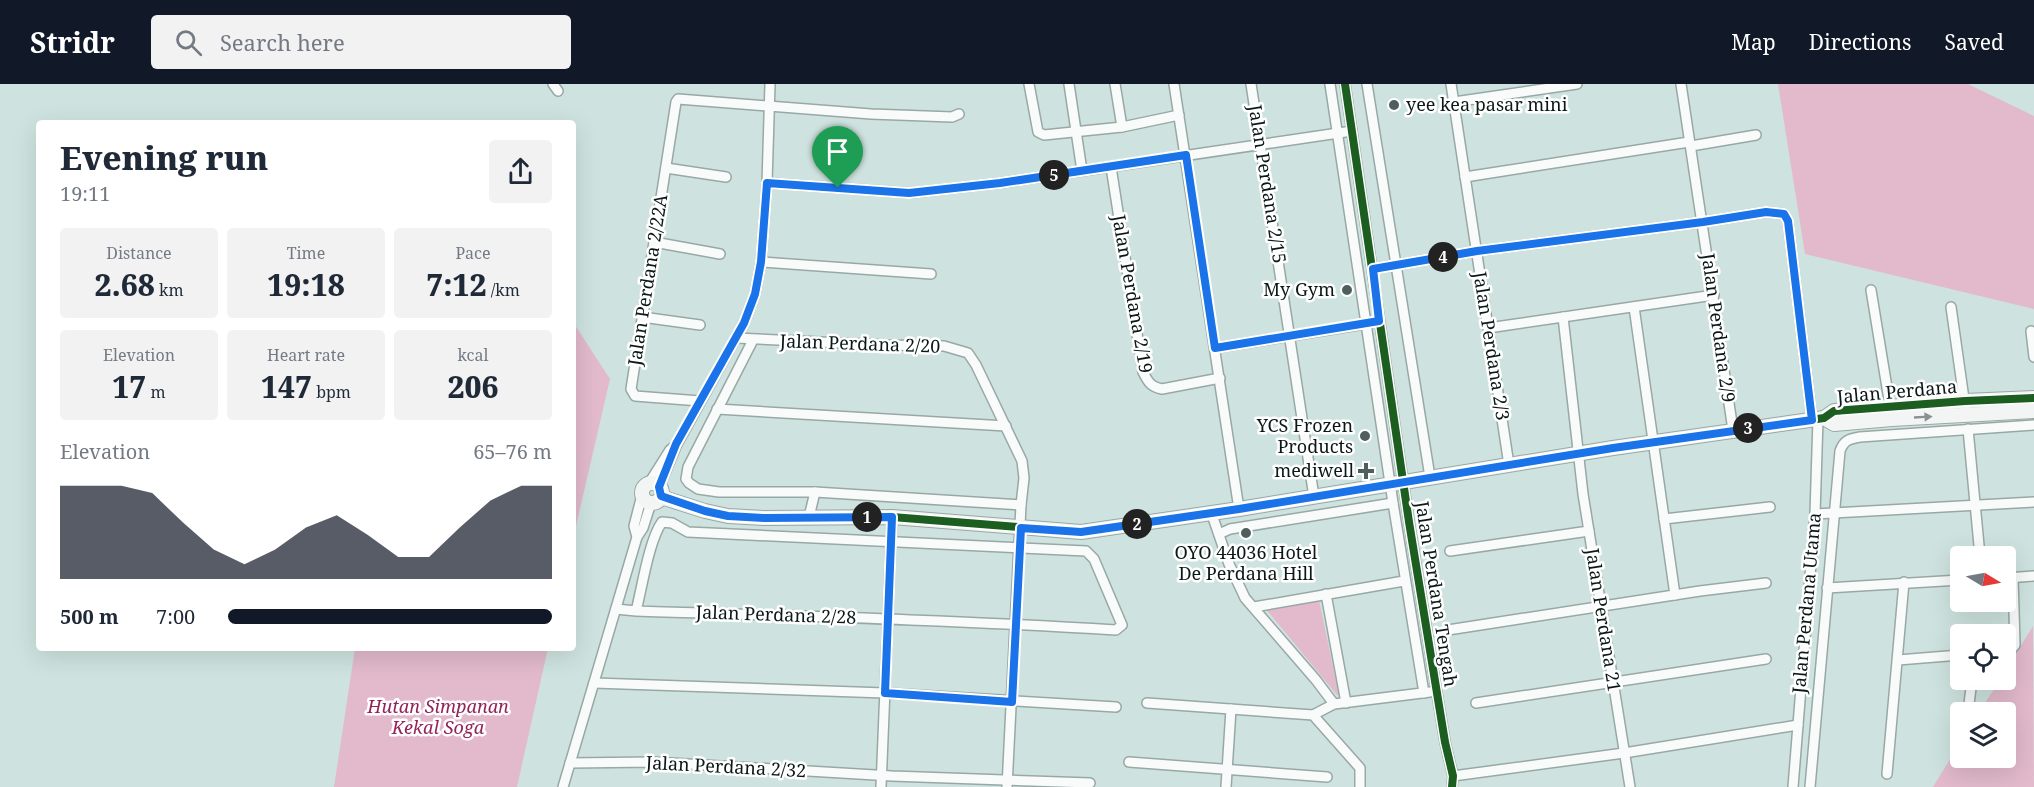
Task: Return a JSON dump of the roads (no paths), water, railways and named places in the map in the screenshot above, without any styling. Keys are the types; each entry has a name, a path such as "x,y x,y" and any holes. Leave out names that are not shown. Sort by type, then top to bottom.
{"street":[{"path":"563,787 636,537 643,528 652,493 670,450 676,444 736,338 755,294 761,262 767,183 770,84"},
{"path":"1029,84 1040,135 1122,127 1179,115"},
{"path":"1069,84 1082,171"},
{"path":"1115,84 1122,127"},
{"path":"1174,84 1239,509"},
{"name":"Jalan Perdana 2/15","path":"1251,84 1314,497"},
{"path":"1330,84 1367,324 1396,482 1393,503 1424,693"},
{"name":"Jalan Perdana Tengah","path":"1345,84 1373,269 1396,482 1453,776 1452,787"},
{"path":"1367,84 1430,477"},
{"name":"Jalan Perdana 2/3","path":"1451,84 1509,465"},
{"path":"1454,102 1577,84"},
{"name":"Jalan Perdana 2/9","path":"1681,84 1733,430"},
{"name":"Jalan Perdana 2/22A","path":"700,401 633,394 631,384 676,102 678,99 770,107"},
{"path":"770,107 894,115 952,117 959,114"},
{"path":"767,183 909,193 1000,183 1352,131"},
{"path":"1466,177 1756,135"},
{"name":"Jalan Perdana 2/19","path":"1111,166 1143,372 1154,388 1162,389 1220,378"},
{"path":"666,168 726,177"},
{"name":"Jalan Perdana Utama","path":"1373,269 1477,251 1776,212 1784,214 1788,221 1818,419 1815,514 1793,787"},
{"path":"654,242 720,254"},
{"path":"761,262 931,274"},
{"path":"1871,290 1891,413"},
{"path":"1488,328 1714,295"},
{"path":"1634,307 1675,595"},
{"path":"1951,307 1966,408"},
{"path":"642,316 700,326"},
{"name":"Jalan Perdana 21","path":"1563,317 1589,531 1629,787"},
{"path":"1215,348 1379,321"},
{"path":"2031,331 2034,357"},
{"name":"Jalan Perdana 2/20","path":"736,338 944,346 968,353 976,365 1022,461 1024,478 1007,783"},
{"path":"753,340 688,467 686,478 698,489 718,492 815,492 1021,505"},
{"name":"Jalan Perdana","path":"652,493 705,511 728,516 892,517 1081,532 1733,430 1818,419 1834,424 1891,413 1966,408 2034,398"},
{"name":"Jalan Perdana","path":"1966,408 2034,411"},
{"path":"717,409 1006,426"},
{"path":"1810,787 1833,513 1840,451 1843,443 1860,437 2034,425"},
{"path":"1968,429 1979,546"},
{"path":"809,517 815,492"},
{"path":"1815,514 2034,502"},
{"path":"1219,534 1230,529 1393,503"},
{"path":"1664,519 1770,507"},
{"path":"1211,512 1245,598 1334,704"},
{"path":"881,787 889,693 888,618 892,517"},
{"path":"636,611 654,541 662,522 672,523 688,532 1019,548"},
{"path":"1450,551 1589,531"},
{"name":"Jalan Perdana 2/28","path":"616,609 888,618 1116,630 1120,628 1122,621 1090,554 1081,550 1019,548"},
{"path":"2016,577 2034,576"},
{"path":"1827,588 1950,580"},
{"path":"1254,607 1404,581"},
{"path":"1887,774 1904,582"},
{"path":"1448,630 1766,583"},
{"path":"1326,594 1346,703"},
{"path":"1898,660 1950,656"},
{"path":"1476,703 1766,659"},
{"path":"594,683 889,693 1012,702 1116,706"},
{"path":"1148,703 1313,715 1334,704 1436,691"},
{"path":"1226,787 1231,709"},
{"path":"1313,715 1360,768 1360,787"},
{"path":"1453,776 1624,753 1798,725"},
{"name":"Jalan Perdana 2/32","path":"570,763 654,762 1007,783"},
{"path":"1129,762 1327,777"},
{"path":"1007,783 1090,783"}],"place":[{"name":"yee kea pasar mini","path":"1394,105"},
{"name":"My Gym","path":"1347,290"},
{"name":"YCS Frozen Products","path":"1365,436"},
{"name":"mediwell","path":"1366,471"},
{"name":"OYO 44036 Hotel De Perdana Hill","path":"1246,533"}],"park label":[{"name":"Hutan Simpanan Kekal Soga","path":"438,717"}]}
